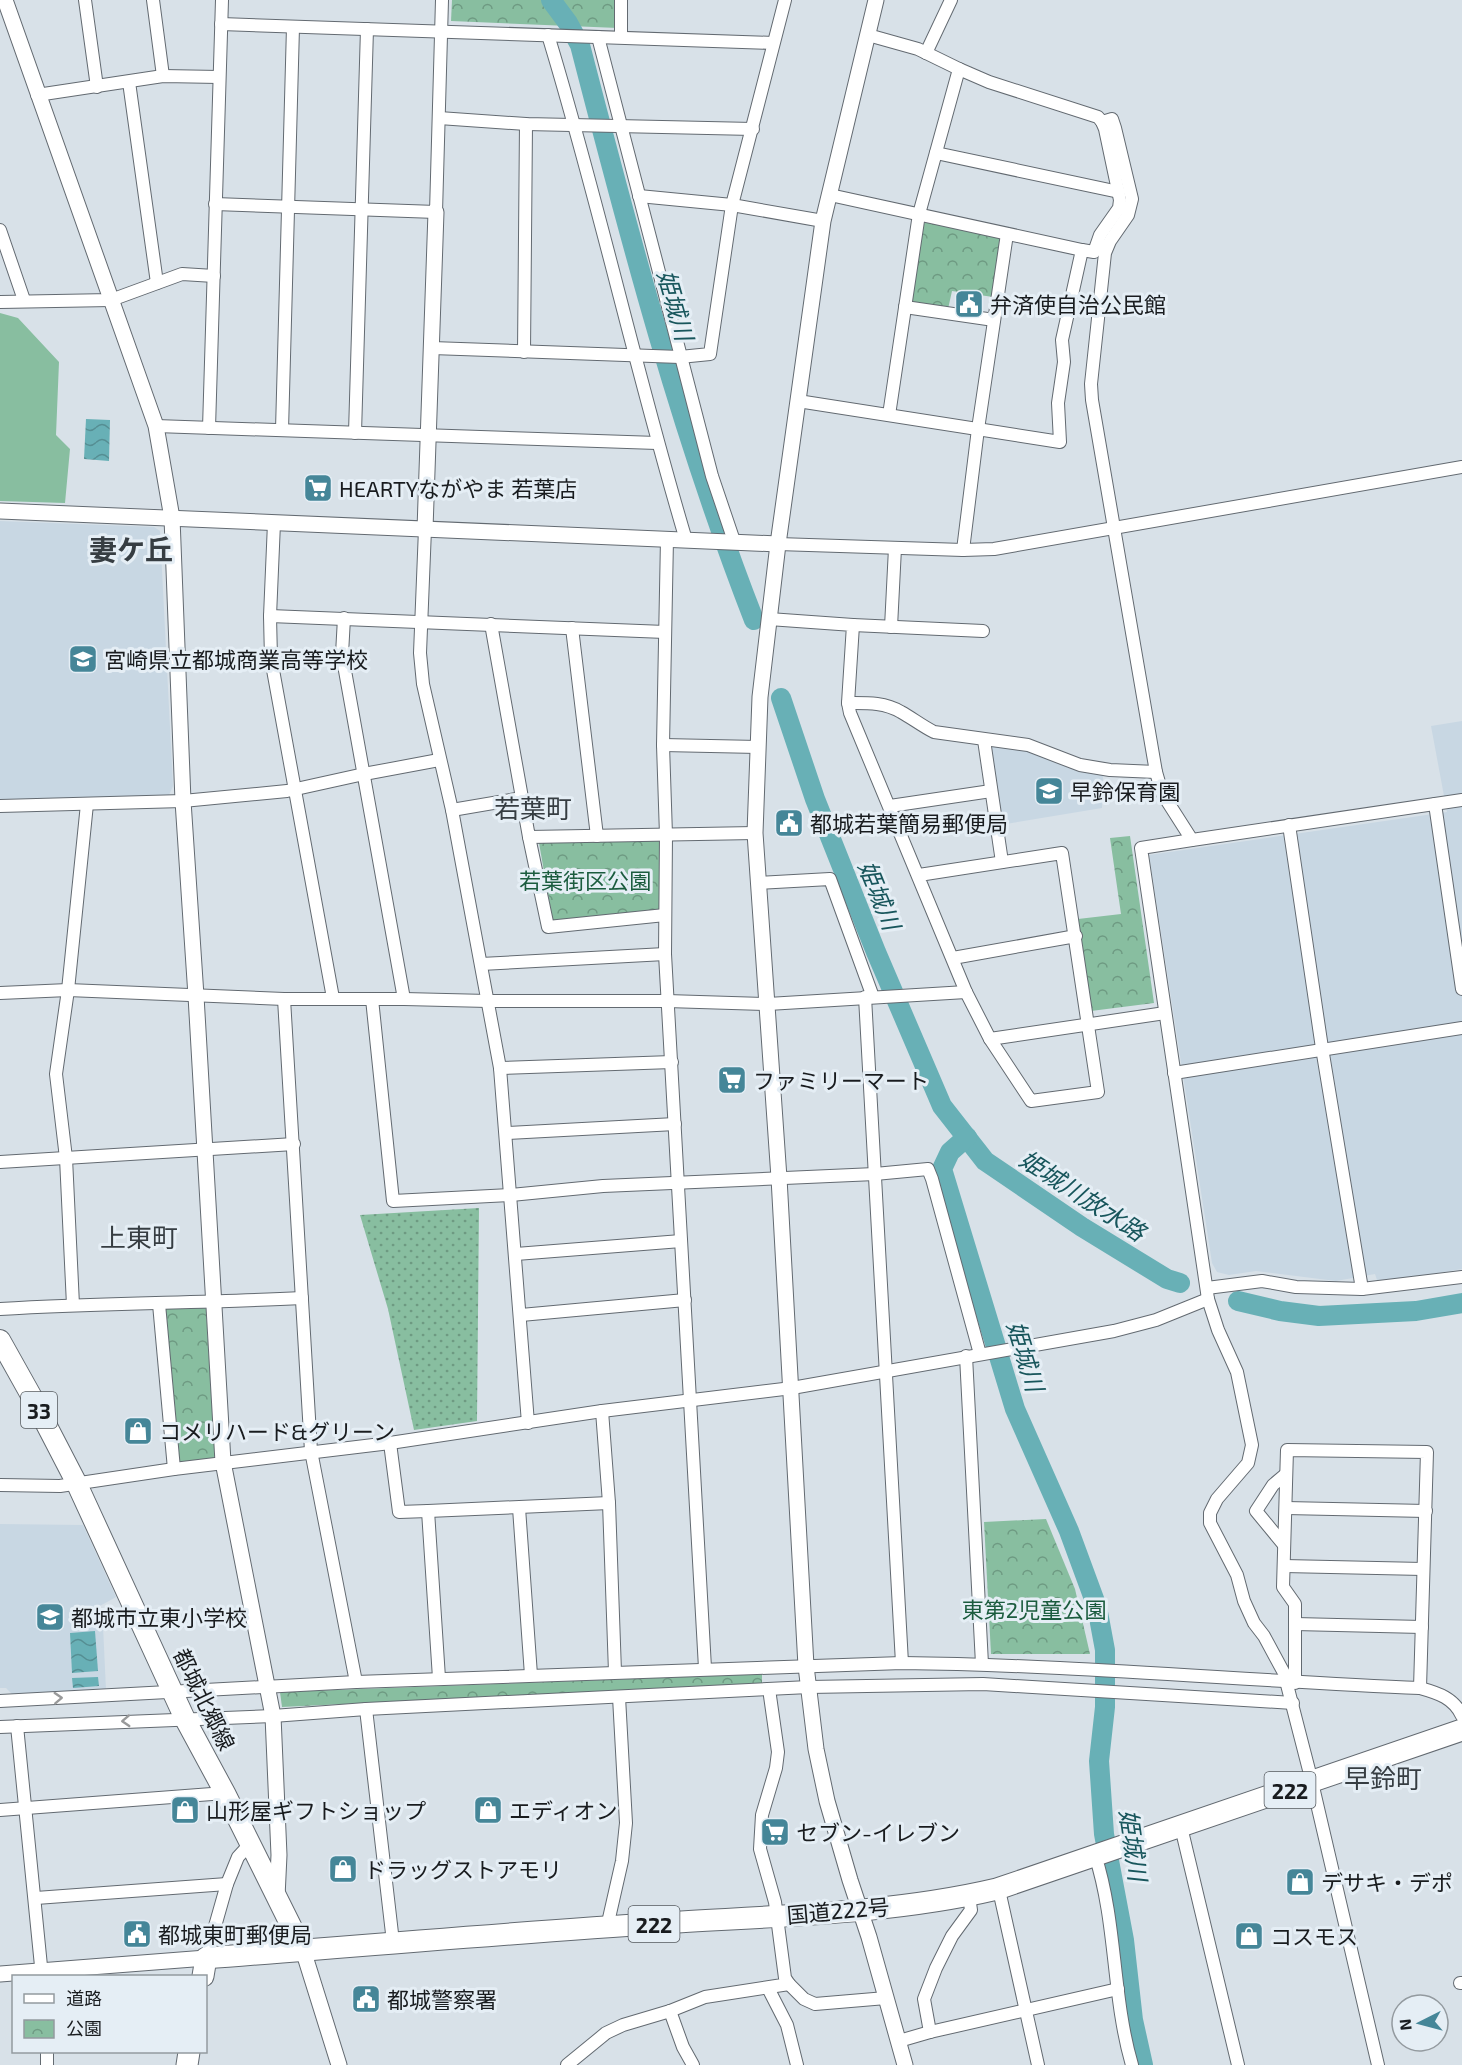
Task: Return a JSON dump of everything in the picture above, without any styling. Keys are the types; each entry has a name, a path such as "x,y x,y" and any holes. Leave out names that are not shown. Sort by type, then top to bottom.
{"highway":[{"name":"国道222号","path":"205,1967 303,1950 777,1916 929,1902 969,1896 997,1889 1462,1730"}],"main road":[{"name":"都城北郷線","path":"0,1340 76,1482 185,1719 225,1793 303,1950"}],"street":[{"path":"4,0 156,426 171,518 183,801 223,1462 273,1716 279,1855 277,1897"},
{"path":"85,0 97,87"},
{"path":"153,0 163,76"},
{"path":"209,428 222,0"},
{"path":"442,0 420,653 423,684 452,810 500,1068 507,1133 528,1423"},
{"path":"621,0 621,36"},
{"path":"432,348 680,357 710,354 732,205 785,0"},
{"path":"876,0 823,221 778,544 760,697 755,833 792,1388 806,1666 816,1749 827,1801 905,2065"},
{"path":"926,53 951,0"},
{"path":"221,24 773,43"},
{"path":"282,430 293,27"},
{"path":"355,433 367,29"},
{"path":"553,35 657,443 688,540"},
{"path":"830,195 1094,252 1100,235 1119,208 1119,192 1102,122 1098,117 989,82 926,53 868,35"},
{"path":"594,36 622,126 680,357 730,541"},
{"path":"889,415 919,214 959,69"},
{"path":"37,95 163,76 219,76"},
{"path":"129,82 157,283"},
{"path":"439,118 526,124 753,129"},
{"path":"1102,122 1112,119 1132,199 1128,215 1110,241 1105,253 1091,384 1092,400 1156,772 1162,793 1192,840"},
{"path":"524,352 526,124"},
{"path":"936,153 1119,192"},
{"path":"639,196 732,205 823,221"},
{"path":"215,204 436,212"},
{"path":"0,231 24,300"},
{"path":"963,550 978,429 1007,234"},
{"path":"798,401 1060,442 1058,404 1064,362 1062,340 1082,250"},
{"path":"0,302 111,300 182,274 214,276"},
{"path":"905,307 994,320"},
{"path":"156,426 657,443"},
{"path":"0,512 963,550 994,549 1114,529 1462,466"},
{"path":"274,523 270,616 271,659 333,998"},
{"path":"667,539 663,745 666,835 665,954 705,1668"},
{"path":"891,627 895,548"},
{"path":"270,616 665,632"},
{"path":"344,618 342,654 404,999"},
{"path":"769,619 983,631"},
{"path":"491,624 529,837 548,927 665,915"},
{"path":"853,625 848,703 966,992 990,1039 1031,1101 1098,1092 1062,853 919,875"},
{"path":"572,628 597,836"},
{"path":"848,703 885,705 898,710 922,727 934,732 1028,745 1080,765 1110,770 1156,772"},
{"path":"984,740 1002,862"},
{"path":"663,745 758,747"},
{"path":"0,806 183,801 294,789 440,760"},
{"path":"890,806 991,791"},
{"path":"452,810 522,798"},
{"path":"1291,1683 1254,1623 1244,1601 1237,1575 1210,1523 1210,1513 1217,1499 1248,1463 1252,1445 1237,1372 1218,1330 1208,1294 1141,848 1462,800"},
{"path":"73,1305 66,1158 56,1074 68,990 87,804"},
{"path":"1435,804 1462,989"},
{"path":"1289,825 1322,1048 1362,1288"},
{"path":"529,837 755,833"},
{"path":"758,883 830,879 869,997 875,1174 902,1663"},
{"path":"953,958 1076,936"},
{"path":"481,964 665,954"},
{"path":"0,993 68,990 284,999 667,1001 768,1004 966,992"},
{"path":"284,999 311,1451 356,1682"},
{"path":"372,999 393,1201 511,1195 603,1186 875,1174 928,1169 985,1352"},
{"path":"990,1039 1165,1013"},
{"path":"1174,1073 1322,1048 1462,1028"},
{"path":"500,1068 672,1062"},
{"path":"507,1133 675,1124"},
{"path":"0,1162 294,1144"},
{"path":"516,1254 681,1241"},
{"path":"0,1485 60,1486 223,1462 390,1443 602,1411 792,1388 1139,1325 1156,1320 1208,1294 1262,1281 1296,1287 1362,1288 1462,1276"},
{"path":"0,1309 302,1298"},
{"path":"521,1315 685,1300"},
{"path":"159,1304 174,1469"},
{"path":"966,1356 982,1664"},
{"path":"602,1411 609,1503 615,1672"},
{"path":"390,1443 399,1512 609,1503"},
{"path":"1378,2065 1293,1703 1291,1683 1295,1604 1283,1587 1287,1450 1427,1452 1420,1688"},
{"path":"1284,1545 1256,1511 1273,1485 1286,1474"},
{"path":"519,1508 531,1675"},
{"path":"1286,1508 1426,1510"},
{"path":"428,1511 439,1678"},
{"path":"1284,1566 1423,1569"},
{"path":"1295,1624 1422,1627"},
{"path":"0,1701 439,1678 902,1663 982,1664 1291,1683 1420,1688 1441,1694 1460,1711 1462,1716"},
{"path":"0,1727 273,1716 366,1709 809,1687 983,1684 1293,1703"},
{"path":"769,1689 777,1752 776,1768 762,1815 760,1849 775,1902 785,1978 804,1999 815,2004 886,1998"},
{"path":"607,1927 622,1861 626,1823 619,1697"},
{"path":"366,1709 393,1942"},
{"path":"17,1726 42,1973"},
{"path":"0,1810 225,1793"},
{"path":"1181,1827 1238,2065"},
{"path":"0,1974 205,1967 228,1884 238,1857 249,1845"},
{"path":"1095,1856 1110,1924 1125,2038 1132,2065"},
{"path":"36,1898 228,1884"},
{"path":"997,1889 1038,2065"},
{"path":"930,2032 924,1999 952,1935 971,1910 969,1896"},
{"path":"303,1950 339,2065"},
{"path":"567,2065 606,2033 623,2025 670,2011 705,1997 789,1984"},
{"path":"768,1988 787,2025 797,2065"},
{"path":"899,2041 1118,1989"},
{"path":"670,2011 683,2047 693,2065"}],"shaded area":[{"name":"宮崎県立都城商業高等学校","path":"0,521 154,527 160,531 173,786 169,795 79,801 0,801"},
{"path":"1462,721 1462,1269 1378,1283 1375,1274 1336,1281 1256,1271 1229,1275 1217,1272 1212,1263 1149,855 1447,812 1431,726"},
{"name":"早鈴保育園","path":"988,746 1026,749 1074,769 1103,774 1102,808 1000,825"},
{"name":"都城市立東小学校","path":"0,1524 83,1525 116,1597 98,1607 103,1626 106,1690 12,1694 6,1688 0,1688"}],"green space":[{"path":"452,0 618,0 618,28 451,21"},
{"path":"927,222 998,236 1001,241 993,297 952,291 948,309 914,304 910,299 921,225"},
{"path":"0,313 18,318 59,362 56,435 70,449 65,503 0,501"},
{"path":"1130,836 1154,1003 1091,1011 1078,919 1121,914 1110,838"},
{"name":"若葉街区公園","path":"659,840 659,912 553,922 539,843"},
{"path":"479,1208 477,1421 414,1430 388,1309 360,1215"},
{"path":"203,1307 206,1309 215,1456 212,1459 179,1464 165,1310 166,1308"},
{"name":"東第2児童公園","path":"1046,1519 1075,1589 1090,1654 991,1654 984,1522"},
{"path":"762,1674 762,1684 282,1707 280,1692"}],"water":[{"path":"86,419 110,420 109,461 84,459"},
{"path":"95,1631 98,1671 72,1673 70,1633"},
{"path":"98,1677 99,1686 73,1688 72,1678"}],"waterway":[{"name":"姫城川","path":"551,0 568,23 580,45 658,335 703,479 754,620"},
{"name":"姫城川","path":"781,698 815,799 876,952 942,1106 985,1161 1082,1227 1167,1279 1180,1283"},
{"name":"姫城川","path":"967,1137 950,1152 942,1169 1015,1409 1069,1531 1097,1607 1105,1650 1105,1707 1099,1761 1104,1834 1124,1940 1133,2020 1143,2065"},
{"name":"姫城川放水路","path":"1238,1301 1280,1311 1319,1316 1416,1311 1462,1303"}],"place":[{"name":"弁済使自治公民館","path":"969,304"},
{"name":"HEARTYながやま 若葉店","path":"318,488"},
{"name":"宮崎県立都城商業高等学校","path":"83,659"},
{"name":"早鈴保育園","path":"1049,791"},
{"name":"都城若葉簡易郵便局","path":"789,823"},
{"name":"ファミリーマート","path":"732,1080"},
{"name":"コメリハード&グリーン","path":"138,1431"},
{"name":"都城市立東小学校","path":"50,1617"},
{"name":"山形屋ギフトショップ","path":"185,1810"},
{"name":"エディオン","path":"488,1810"},
{"name":"セブン-イレブン","path":"775,1832"},
{"name":"ドラッグストアモリ","path":"343,1869"},
{"name":"デサキ・デポ","path":"1300,1882"},
{"name":"都城東町郵便局","path":"137,1934"},
{"name":"コスモス","path":"1249,1936"},
{"name":"都城警察署","path":"366,1999"}],"district":[{"name":"妻ケ丘","path":"131,549"},
{"name":"若葉町","path":"533,807"},
{"name":"上東町","path":"139,1236"},
{"name":"早鈴町","path":"1383,1777"}]}
